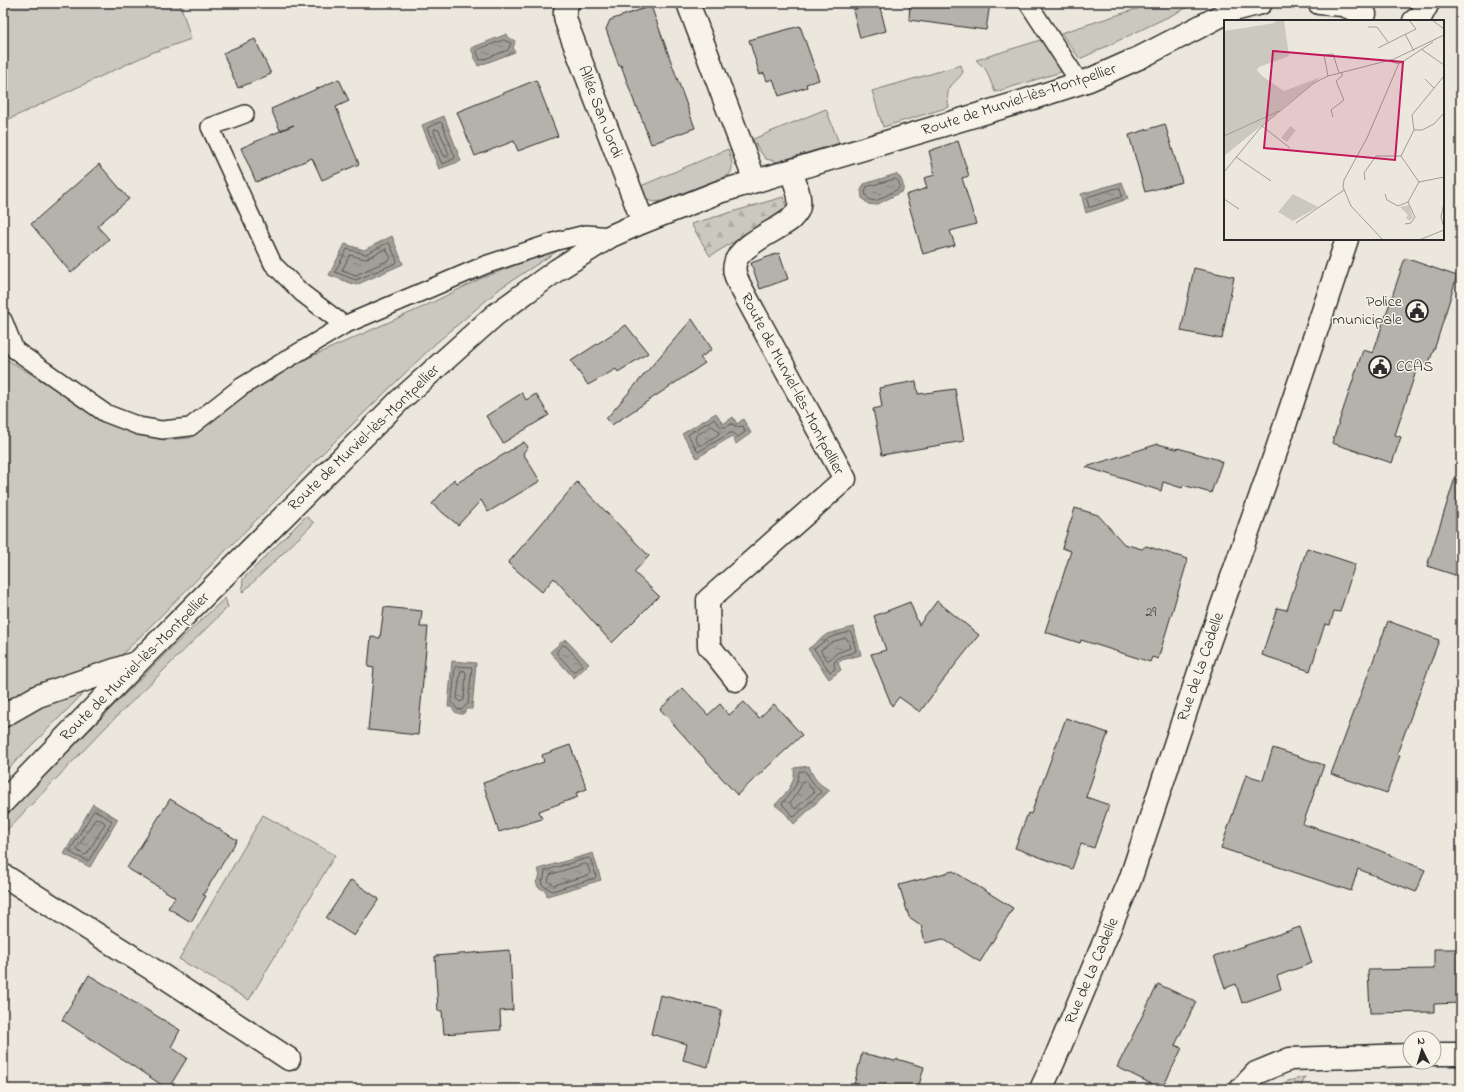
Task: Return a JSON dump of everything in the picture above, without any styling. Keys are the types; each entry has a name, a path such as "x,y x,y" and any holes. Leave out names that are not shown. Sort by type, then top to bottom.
{"street":[{"name":"Allée San Jordi","path":"568,3 566,4 564,16 643,222"},
{"path":"688,3 755,180"},
{"name":"Route de Murviel-lès-Montpellier","path":"3,802 138,662 399,401 434,368 495,315 557,270 611,236 719,192 1080,83 1115,69 1230,12 1261,3"},
{"path":"1319,3 1343,6 1366,13"},
{"name":"Route de Murviel-lès-Montpellier","path":"736,680 709,646 708,600 845,479 739,284 735,273 734,263 743,249 786,223 794,216 799,208 799,200 791,171"},
{"name":"Rue de La Cadelle","path":"1041,1089 1130,880 1206,651 1277,449 1347,240"},
{"path":"3,716 38,696 138,662"},
{"path":"3,875 163,976 289,1059"},
{"path":"1442,1054 1461,1054"},
{"path":"1240,1089 1256,1073 1290,1059 1402,1055"}],"lane":[{"path":"1028,3 1080,83"},
{"path":"245,114 210,127 273,264 302,293 344,325"},
{"path":"3,320 14,350 106,413 139,426 162,430 190,427 241,387 344,325 485,265 557,241 586,234 611,236"}],"green space":[{"path":"3,3 180,3 191,39 151,53 3,122"},
{"path":"1155,3 1197,3 1080,59 1061,33"},
{"path":"1044,39 1061,72 995,92 986,70 976,60"},
{"path":"961,65 963,72 949,90 949,107 883,127 872,91"},
{"path":"826,109 839,143 778,162 766,159 753,139"},
{"path":"728,149 732,166 729,175 662,201 649,201 645,197 641,186"},
{"path":"783,197 787,209 786,211 710,256 691,224"},
{"path":"559,250 502,287 435,344 328,448 3,774 3,357 101,417 127,431 164,440 190,438 251,389 299,362 423,307 482,278"},
{"path":"306,516 314,523 242,593 243,579"},
{"path":"225,598 228,607 106,727 3,834 3,820 15,805 169,650"},
{"path":"263,815 335,855 249,1000 179,959"},
{"path":"1305,1077 1300,1089 1271,1089 1288,1081"}],"water":[{"path":"507,34 508,37 515,41 513,49 515,52 478,66 471,48"},
{"path":"444,116 461,161 439,169 422,125"},
{"path":"896,174 902,181 903,191 876,205 868,204 862,198 861,190 864,184"},
{"path":"1122,182 1128,199 1086,213 1081,194"},
{"path":"392,236 403,264 356,285 329,275 345,244 364,250"},
{"path":"716,413 723,424 733,417 737,424 743,419 751,433 736,444 732,436 697,458 682,434"},
{"path":"854,627 861,655 842,660 838,663 841,670 829,679 808,649 827,634"},
{"path":"565,639 589,664 574,678 550,652"},
{"path":"452,661 476,663 472,709 467,709 463,714 456,713 452,707 448,707"},
{"path":"809,766 817,781 830,790 794,824 785,813 775,805 792,784 794,768"},
{"path":"93,804 118,819 90,867 64,854"},
{"path":"593,853 601,880 547,896 546,891 538,887 536,882 540,876 538,869"}],"building":[{"path":"879,3 886,31 860,38 853,10"},
{"path":"910,3 990,3 986,30 909,20"},
{"path":"651,6 695,128 651,144 621,65 619,66 606,29 610,20"},
{"path":"800,26 819,80 806,84 807,87 779,96 773,79 767,81 764,73 760,75 749,40"},
{"path":"255,39 271,74 238,88 223,53"},
{"path":"339,79 349,101 336,107 359,164 322,180 312,158 256,182 241,148 294,125 280,130 271,109"},
{"path":"536,80 558,136 518,151 514,141 475,156 457,112"},
{"path":"1165,124 1182,182 1145,192 1129,135"},
{"path":"958,141 969,176 962,178 976,224 950,231 955,245 923,254 906,195 927,188 924,178 935,175 929,151"},
{"path":"99,164 129,199 97,226 109,239 71,273 31,224"},
{"path":"779,253 788,279 760,289 751,263"},
{"name":"Police municipale","path":"1405,258 1457,276 1428,365 1419,362 1395,435 1401,437 1392,463 1332,443 1363,350 1373,353"},
{"path":"1194,268 1234,277 1222,339 1181,331"},
{"path":"692,319 712,349 700,358 705,363 612,425 606,419"},
{"path":"626,325 648,353 618,372 616,369 588,385 571,361"},
{"path":"916,381 918,394 955,389 964,441 882,455 873,409 882,407 879,388"},
{"path":"522,393 526,400 536,394 549,415 503,443 486,416"},
{"path":"524,442 528,447 523,453 540,481 488,512 481,500 458,525 432,504 454,479 457,483"},
{"path":"1158,444 1178,448 1222,462 1211,493 1183,485 1182,488 1163,482 1161,491 1086,467"},
{"path":"1455,478 1461,479 1461,577 1427,566"},
{"path":"577,482 649,556 634,572 659,596 612,643 554,578 542,592 508,563"},
{"path":"1075,508 1098,515 1124,544 1142,549 1146,546 1188,559 1158,659 1152,657 1150,662 1081,640 1080,643 1045,632 1071,551 1062,548"},
{"path":"1307,548 1355,564 1340,612 1334,611 1330,625 1325,624 1310,671 1262,655 1277,608 1287,610"},
{"path":"937,601 979,635 920,712 899,697 892,706 871,654 886,650 874,616 910,602 919,625"},
{"path":"384,607 422,611 420,627 428,627 418,735 368,730 374,668 368,667 371,637 380,638"},
{"path":"1388,621 1439,640 1397,754 1400,755 1387,793 1331,774"},
{"path":"683,688 708,715 720,704 729,715 744,702 759,718 774,704 802,735 737,795 660,709"},
{"path":"1066,718 1108,733 1086,797 1109,805 1094,848 1081,844 1072,869 1015,848 1028,813 1031,814"},
{"path":"570,745 587,789 576,793 578,797 539,811 542,819 499,832 483,783 544,762 542,755"},
{"path":"1273,748 1324,765 1303,824 1367,845 1425,870 1416,892 1358,869 1351,891 1221,848 1246,775 1263,780"},
{"path":"170,799 237,840 203,895 206,896 191,922 168,908 175,897 127,868"},
{"path":"953,871 1013,908 980,962 943,939 925,943 921,925 909,917 899,885"},
{"path":"351,880 379,899 354,936 326,918"},
{"path":"1300,927 1312,963 1277,976 1281,989 1242,1003 1236,984 1225,988 1214,956"},
{"path":"1434,949 1461,949 1461,1003 1434,1004 1434,1012 1370,1013 1368,970 1434,969"},
{"path":"510,950 513,1010 500,1011 501,1030 444,1034 442,1011 438,1011 435,956"},
{"path":"89,975 180,1030 171,1047 187,1058 168,1089 62,1020"},
{"path":"1158,984 1196,1002 1175,1045 1182,1048 1162,1089 1117,1067"},
{"path":"660,995 722,1010 708,1067 683,1060 687,1044 651,1034"},
{"path":"862,1053 895,1061 897,1059 924,1067 918,1089 853,1089"}],"place":[{"name":"Police municipale","path":"1417,311"},
{"name":"CCAS","path":"1380,367"}]}
